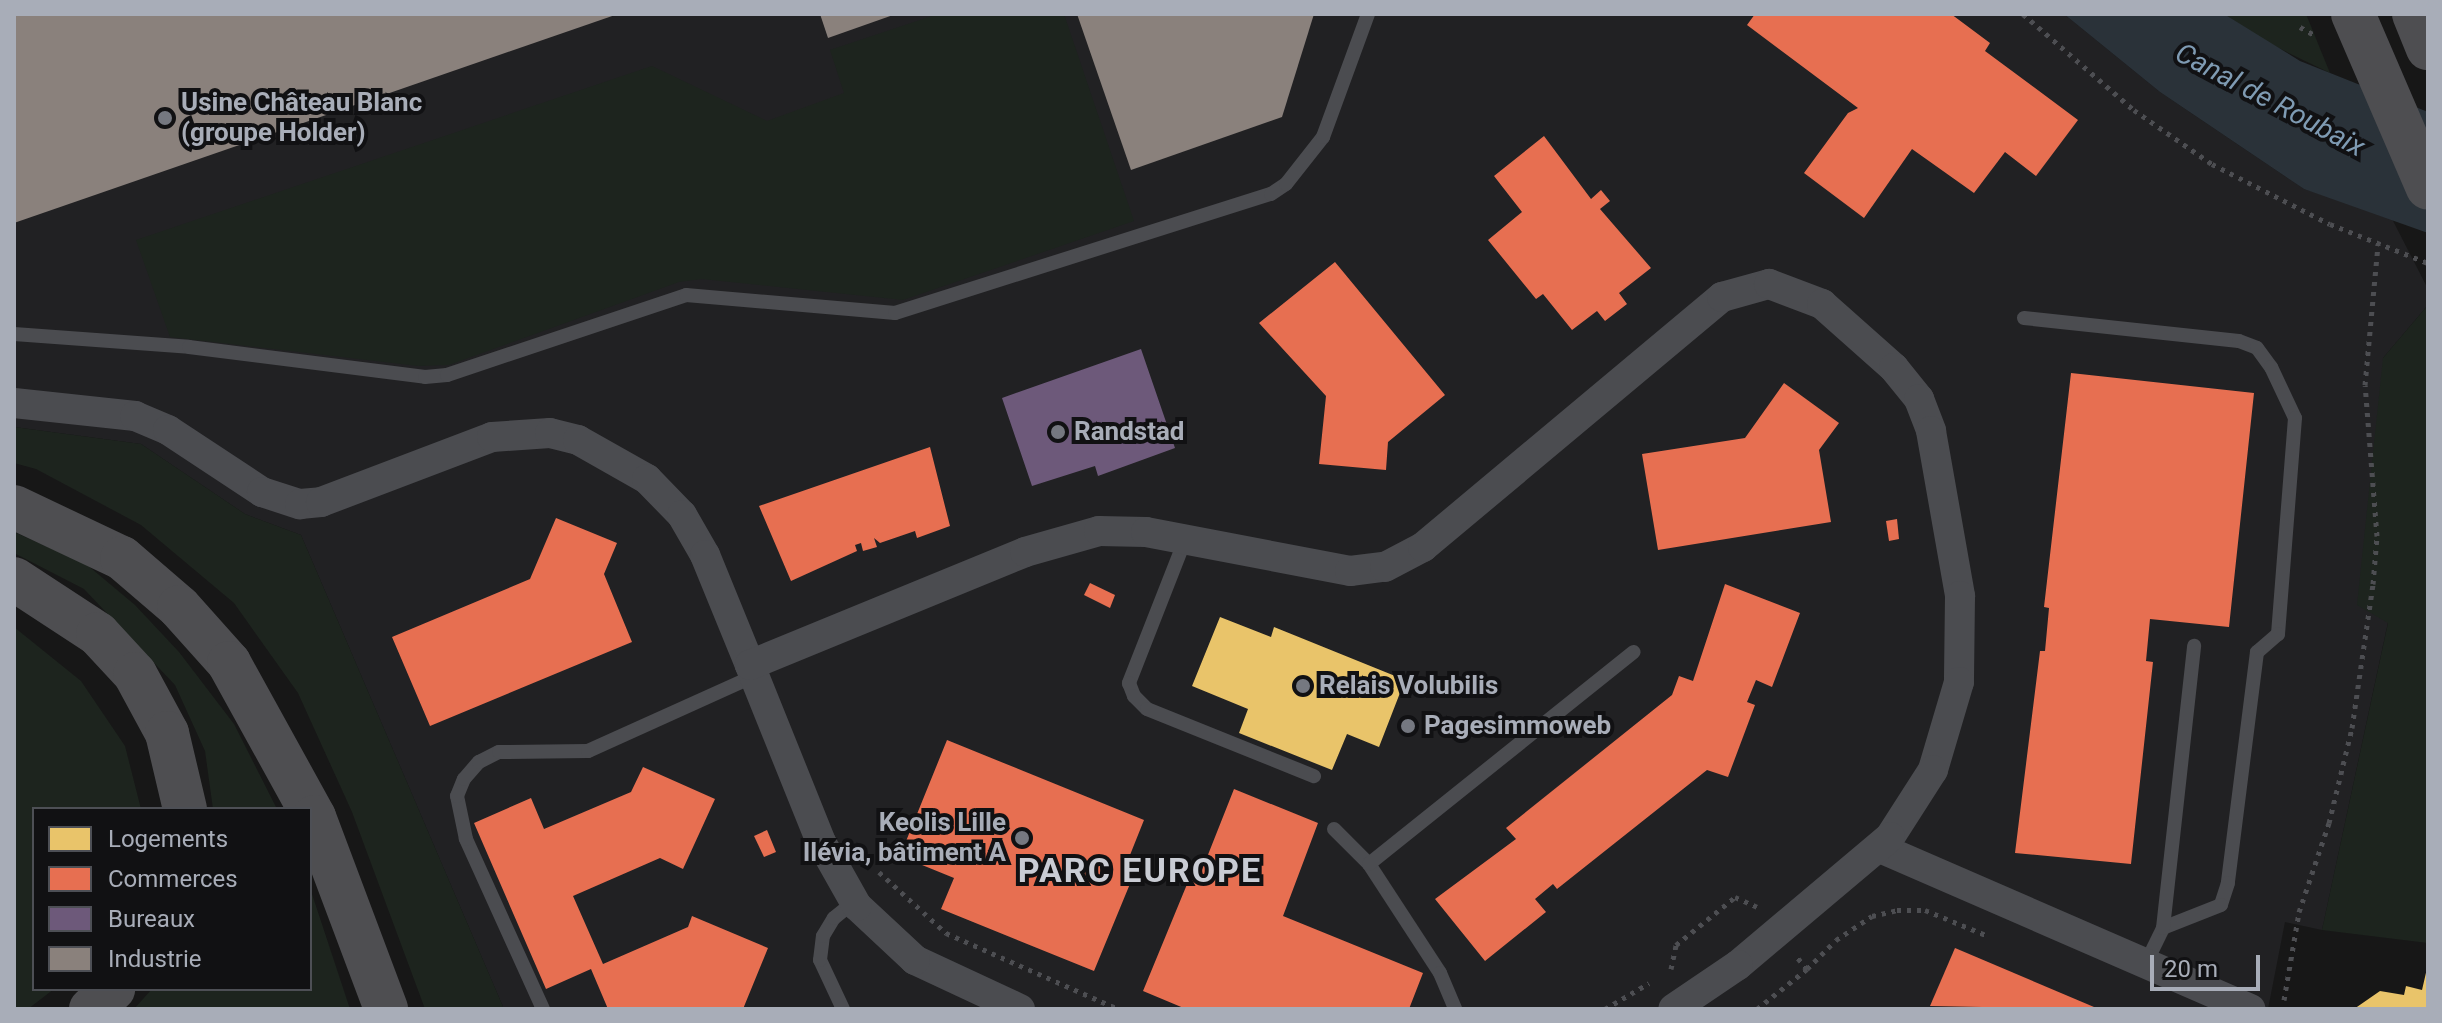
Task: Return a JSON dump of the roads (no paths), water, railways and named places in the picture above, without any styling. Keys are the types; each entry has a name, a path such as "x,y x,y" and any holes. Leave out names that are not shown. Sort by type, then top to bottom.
{"highway":[{"path":"2353,14 2428,188"},
{"path":"2414,14 2428,48"},
{"path":"14,507 122,558 179,607 229,663 308,807"},
{"path":"14,579 98,634 135,674 172,746 185,807"},
{"path":"312,813 386,1009"},
{"path":"91,1009 111,991"}],"street":[{"path":"752,670 1075,535 1126,530 1350,571 1400,561 1722,297 1754,284 1807,294 1894,368 1919,399 1931,431 1960,596 1962,652 1943,744 1921,793 1880,848 1738,965 1673,1009"},
{"path":"14,403 135,416 168,430 262,492 300,504 321,502 492,437 550,433 578,440 647,479 682,515 705,555 821,842 854,902 895,946 977,1001 1020,1009"},
{"path":"1880,848 2251,1009"}],"lane":[{"path":"14,334 189,347 425,377 447,375 686,295 895,313 1271,194 1286,184 1323,137 1368,14"},
{"path":"2024,318 2239,341 2257,348 2271,367 2295,418 2278,634 2257,652 2228,883 2221,905 2163,928"},
{"path":"1185,540 1129,683 1134,696 1147,709 1314,776"},
{"path":"2146,963 2163,928 2194,646"},
{"path":"1369,864 1634,652"},
{"path":"543,1009 466,839 457,796 464,779 479,762 499,752 588,751 752,670"},
{"path":"1334,829 1369,864 1440,973 1455,1009"},
{"path":"843,1009 820,960 823,936 834,918 854,902"}],"water":[{"name":"Canal de Roubaix","path":"2064,14 2224,14 2300,61 2428,112 2428,233 2304,189 2160,92"}],"place":[{"name":"Usine Château Blanc (groupe Holder)","path":"165,118"},
{"name":"Randstad","path":"1058,432"},
{"name":"Relais Volubilis","path":"1303,686"},
{"name":"Pagesimmoweb","path":"1408,726"},
{"name":"Keolis Lille Ilévia, bâtiment A","path":"1022,838"}],"district":[{"name":"PARC EUROPE","path":"1140,871"}]}
